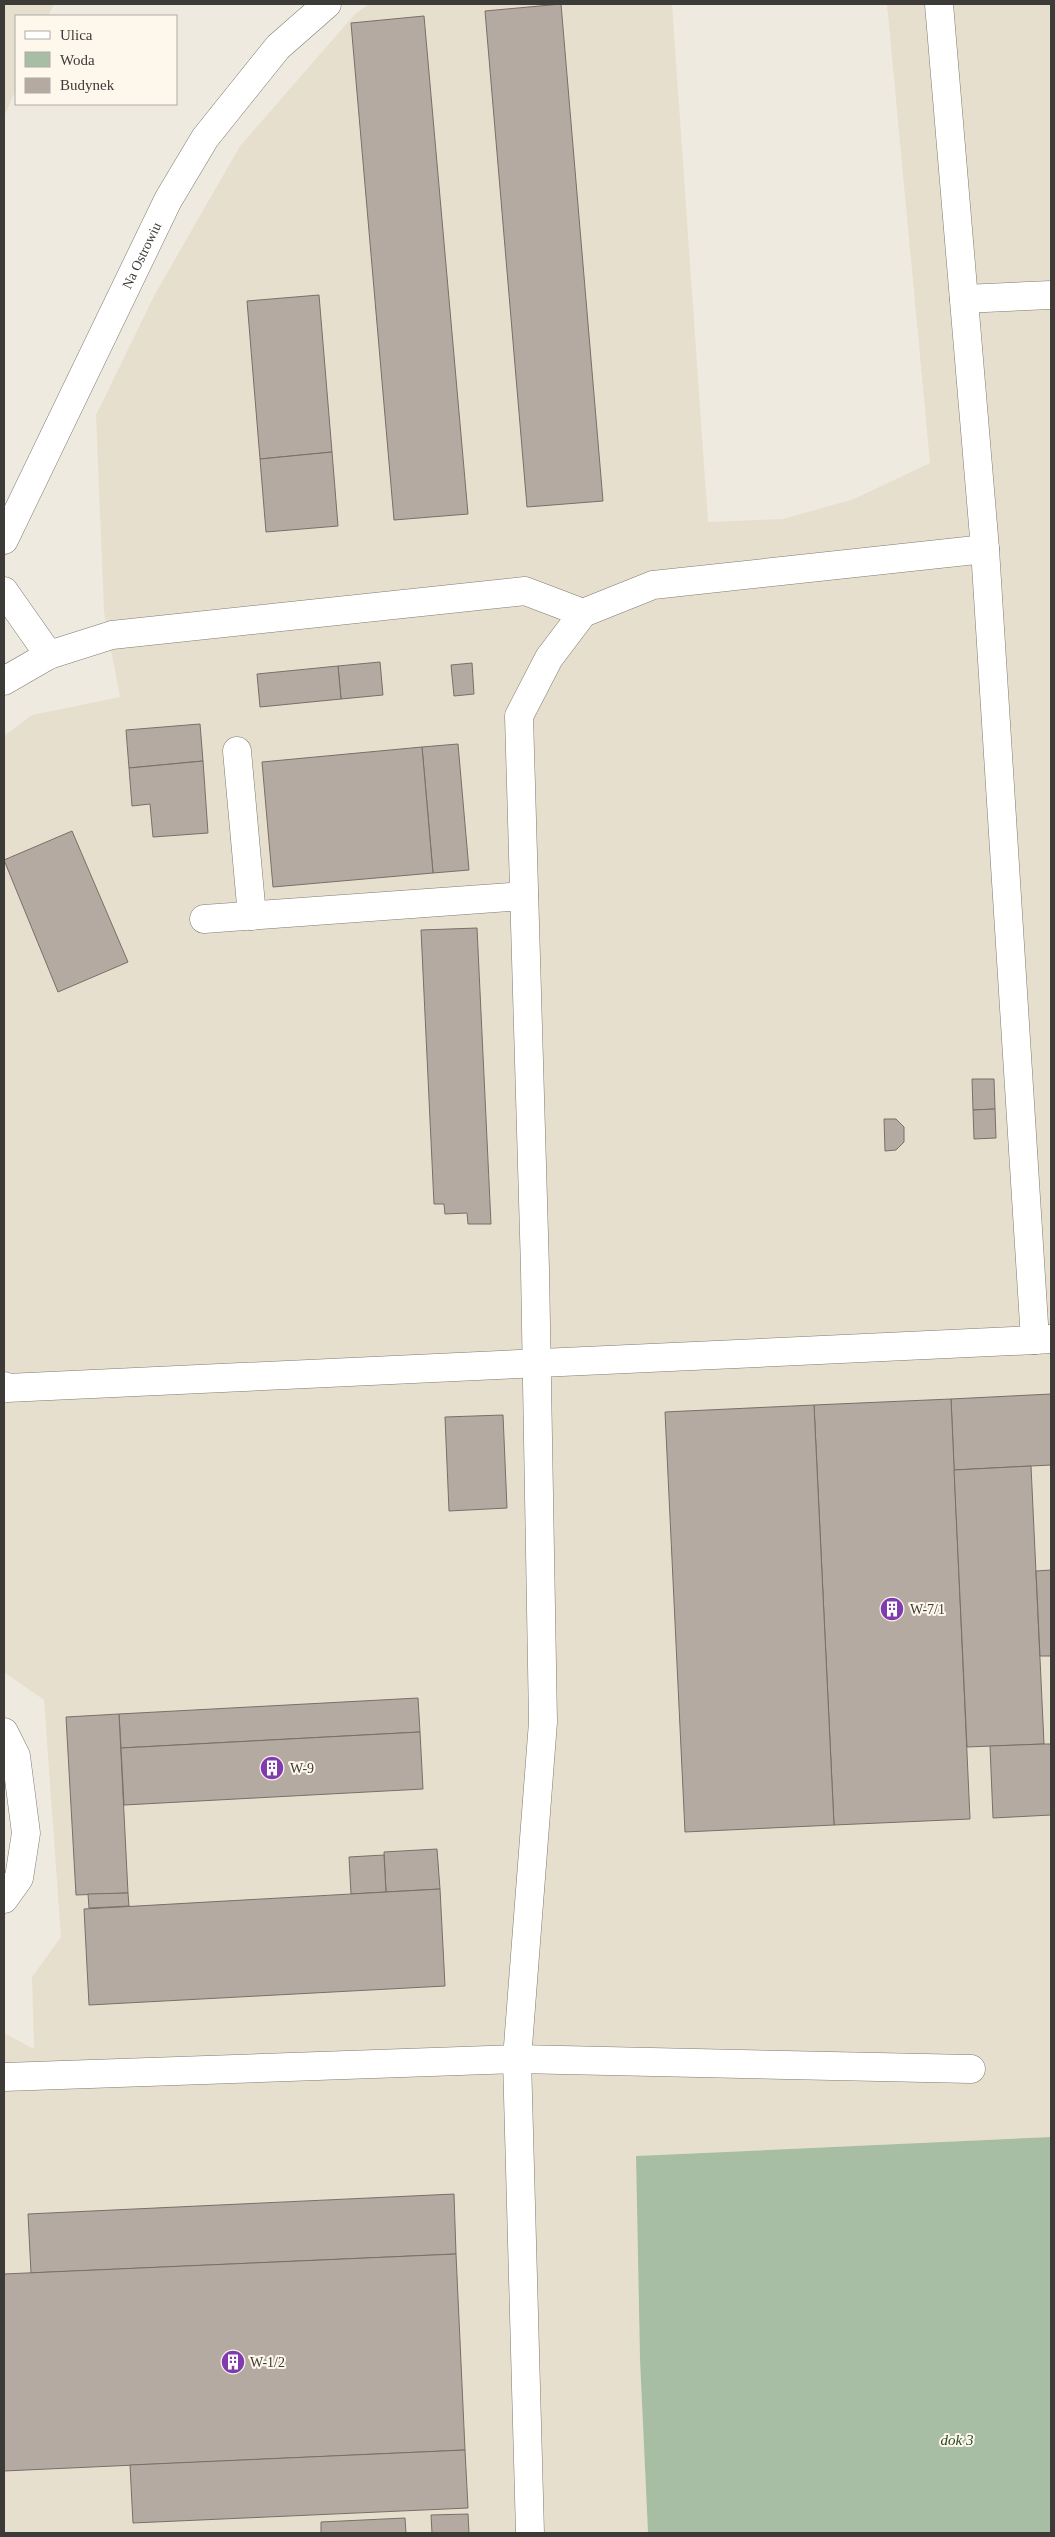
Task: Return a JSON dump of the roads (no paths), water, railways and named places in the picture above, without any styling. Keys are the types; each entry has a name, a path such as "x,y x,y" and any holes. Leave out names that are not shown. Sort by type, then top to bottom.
{"street":[{"name":"Na Ostrowiu","path":"4,540 168,200 205,138 278,47 326,4"},
{"path":"4,1386 7,1388 537,1365 1043,1339 985,549 939,4"},
{"path":"964,299 1051,295"},
{"path":"530,2533 517,2059 543,1722 537,1365 519,716 548,658 582,613 653,585 985,549"},
{"path":"4,591 49,655"},
{"path":"4,681 49,655 112,635 524,591 582,613"},
{"path":"237,751 252,916"},
{"path":"204,919 524,896"},
{"path":"4,1732 16,1756 26,1833 20,1878 4,1899"},
{"path":"4,1818 26,1833"},
{"path":"4,2077 517,2059 970,2069"}],"water":[{"name":"dok 3","path":"1051,2137 1051,2533 648,2533 640,2360 636,2156"}],"place":[{"name":"W-7/1","path":"892,1609"},
{"name":"W-9","path":"272,1768"},
{"name":"W-1/2","path":"233,2362"}]}
